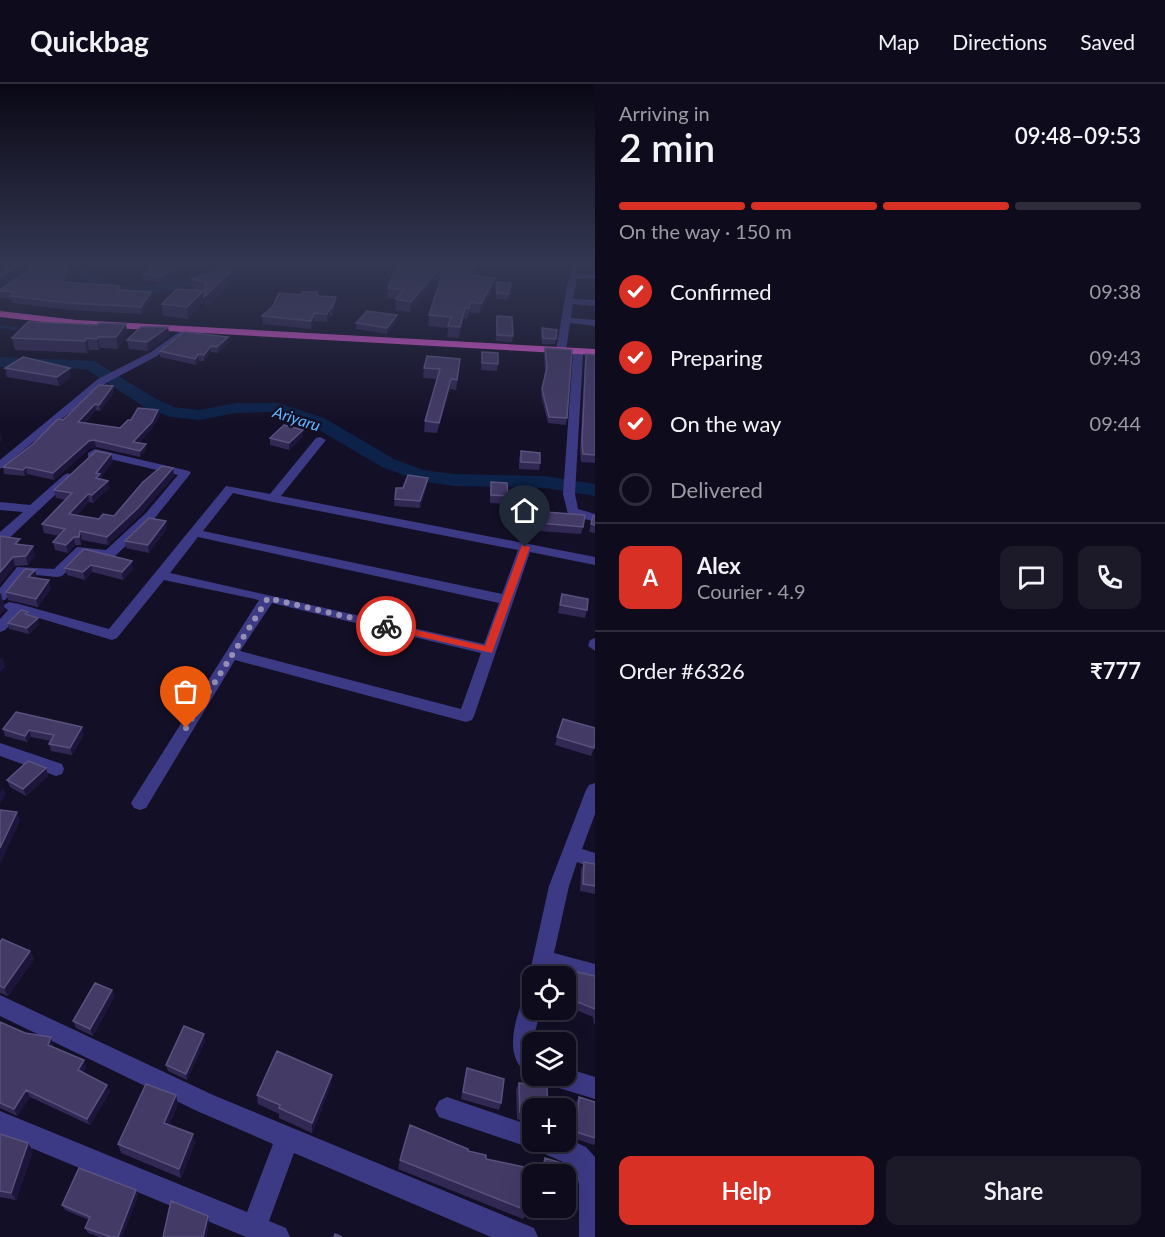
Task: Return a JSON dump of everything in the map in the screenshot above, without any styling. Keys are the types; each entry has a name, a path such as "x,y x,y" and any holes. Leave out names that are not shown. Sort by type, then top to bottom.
{"highway":[{"path":"5,317 57,325 595,353"},
{"path":"188,331 578,354 595,353"}],"street":[{"path":"561,350 566,317"},
{"path":"566,320 595,323"},
{"path":"0,466 96,386 130,368 188,331"},
{"path":"578,354 568,479 569,494 572,510 595,518"},
{"path":"273,498 320,440"},
{"path":"0,539 95,452 185,473 177,486 109,554 82,550 57,573 22,570 0,597"},
{"path":"0,603 112,635 230,489 595,561"},
{"path":"0,506 33,509"},
{"path":"195,533 507,600"},
{"path":"231,654 466,716 525,547"},
{"path":"161,575 489,650"},
{"path":"140,803 268,598"},
{"path":"0,627 19,608"},
{"path":"0,749 56,769"},
{"path":"541,966 559,886 595,790"},
{"path":"570,852 595,861"},
{"path":"576,972 595,974"},
{"path":"0,1005 205,1103 499,1233 525,1237"},
{"path":"576,1082 595,1088"},
{"path":"447,1109 522,1135"},
{"path":"0,1123 277,1237"},
{"path":"254,1227 287,1139"},
{"path":"570,1152 588,1164 593,1176 591,1237"}],"building":[{"path":"270,317 313,317 311,321"},
{"path":"362,317 396,317 387,328 356,323"},
{"path":"449,317 463,317 460,327 448,326 451,317"},
{"path":"497,317 512,317 513,336 497,335"},
{"path":"28,322 126,324 116,337 87,338 85,341 12,338"},
{"path":"141,327 168,327 147,342 127,340"},
{"path":"542,328 557,330 556,339 543,338"},
{"path":"184,332 228,337 217,347 211,346 204,355 199,354 195,359 160,351"},
{"path":"545,348 572,350 567,418 549,417 542,389 547,367"},
{"path":"482,352 498,353 498,364 482,363"},
{"path":"586,354 595,355 595,455 583,454 582,443"},
{"path":"427,356 460,359 457,380 451,379 439,423 425,421 440,369 424,368"},
{"path":"23,357 70,368 57,377 5,368"},
{"path":"99,385 113,386 99,405 95,404 78,422 120,428 131,420 138,408 158,410 152,422 133,442 146,444 140,451 94,440 89,441 53,473 26,467 23,470 3,467 33,444 58,419 63,420"},
{"path":"284,425 303,430 289,443 270,438"},
{"path":"96,451 111,454 96,473 100,474 96,478 108,481 92,495 88,494 69,514 99,519 103,514 114,516 143,482 162,466 173,468 138,508 107,537 80,531 79,537 74,537 66,545 53,542 65,529 42,524 72,493 54,490"},
{"path":"521,451 540,453 540,463 521,462"},
{"path":"408,475 428,478 420,501 395,499 396,488 403,488"},
{"path":"491,482 507,483 508,496 491,495"},
{"path":"532,511 585,515 583,527 540,523 540,520 531,519"},
{"path":"595,516 595,525 591,524"},
{"path":"149,518 166,521 148,545 125,541"},
{"path":"0,536 20,539 15,544 33,546 26,556 13,557 0,572"},
{"path":"84,549 132,561 122,572 91,565 83,572 65,568"},
{"path":"25,569 35,570 28,577 49,580 36,599 6,592"},
{"path":"562,594 588,599 587,610 560,605"},
{"path":"21,610 28,612 25,614 38,618 27,628 8,623"},
{"path":"16,712 82,727 70,748 49,744 54,735 29,730 25,736 3,729"},
{"path":"563,719 595,728 594,748 557,737"},
{"path":"28,761 46,768 23,789 7,780"},
{"path":"0,810 17,812 0,848"},
{"path":"584,862 595,864 595,886 583,884"},
{"path":"2,939 30,951 4,988 0,986 0,942"},
{"path":"576,972 595,976 595,1009 576,1001"},
{"path":"95,983 112,990 90,1029 73,1021"},
{"path":"0,1022 25,1033 51,1037 48,1045 84,1060 78,1070 107,1085 87,1119 26,1090 14,1109 0,1103"},
{"path":"184,1026 204,1034 186,1074 166,1065"},
{"path":"277,1051 332,1075 312,1123 257,1095"},
{"path":"467,1068 504,1079 501,1103 463,1092"},
{"path":"519,1083 522,1083 522,1086 547,1087 548,1098 522,1098 522,1113 520,1112"},
{"path":"146,1084 176,1095 164,1123 193,1134 179,1169 118,1144"},
{"path":"579,1097 595,1102 595,1138 576,1132"},
{"path":"410,1125 468,1149 468,1151 486,1155 486,1159 522,1167 522,1209 400,1160"},
{"path":"0,1134 28,1143 11,1193 0,1191"},
{"path":"545,1158 565,1164 544,1164"},
{"path":"79,1168 136,1190 118,1237 111,1237 85,1228 90,1217 62,1205"},
{"path":"171,1201 208,1216 203,1237 163,1237"}],"waterway":[{"path":"0,326 16,328"},
{"name":"Ariyaru","path":"0,362 89,364 152,404 171,412 199,415 236,408 272,407 318,422 388,463 419,475 454,480 545,482 595,490"}],"way so far":[{"path":"186,728 268,598 386,626"}],"route":[{"path":"386,626 489,650 525,547"}]}
